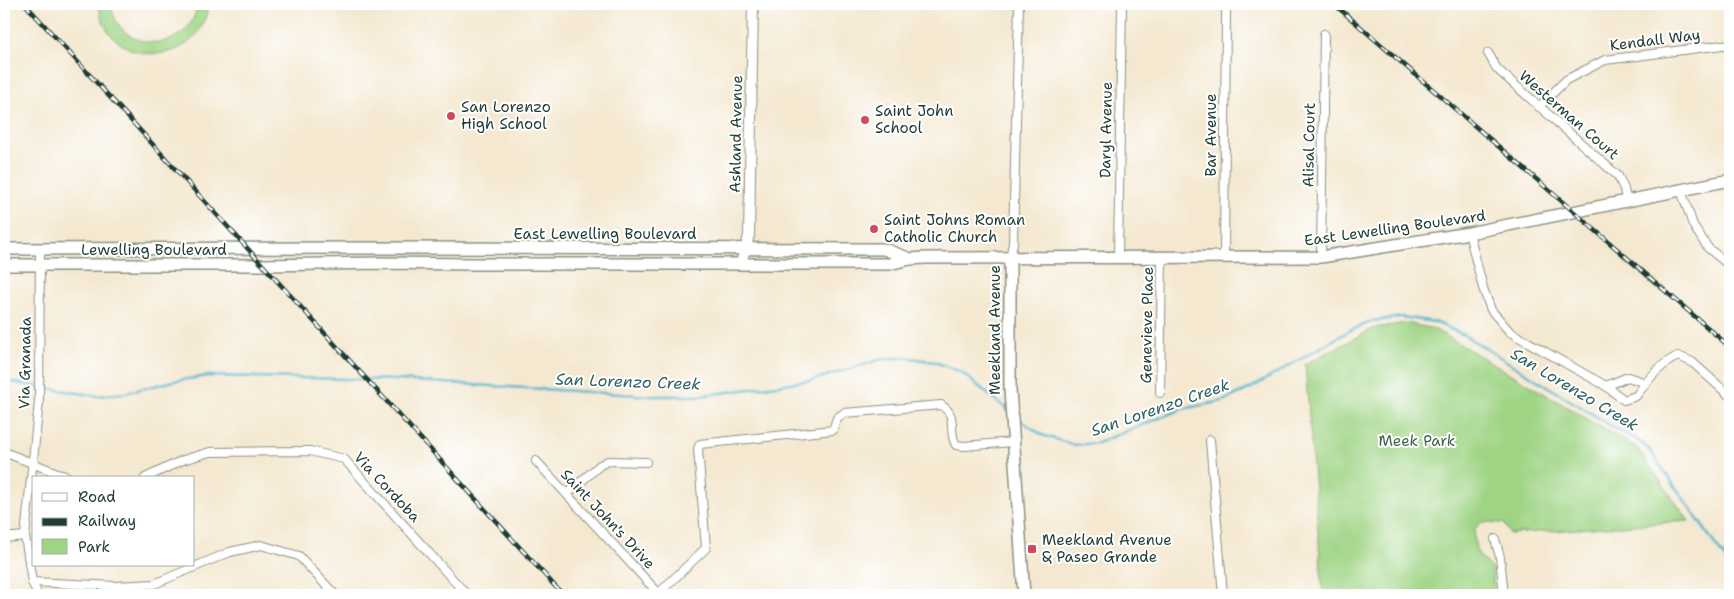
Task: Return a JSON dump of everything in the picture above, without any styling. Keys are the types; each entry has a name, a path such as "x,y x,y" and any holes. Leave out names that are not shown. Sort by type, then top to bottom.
{"main road":[{"name":"East Lewelling Boulevard","path":"304,263 889,264 910,259 1321,257 1469,233 1730,180"},
{"name":"East Lewelling Boulevard","path":"299,249 884,249 910,259"},
{"name":"Lewelling Boulevard","path":"4,250 299,249"},
{"path":"511,249 512,264"},
{"name":"Meekland Avenue","path":"1010,259 1010,389 1024,595"},
{"name":"Lewelling Boulevard","path":"4,265 263,265 304,263"}],"street":[{"name":"Ashland Avenue","path":"741,264 749,236 753,4"},
{"name":"Meekland Avenue","path":"1010,259 1013,243 1019,4"},
{"name":"Daryl Avenue","path":"1118,257 1122,4"},
{"name":"Bar Avenue","path":"1224,257 1226,13"},
{"name":"Alisal Court","path":"1321,257 1324,34"},
{"name":"Kendall Way","path":"1539,107 1566,80 1604,60 1730,44"},
{"name":"Westerman Court","path":"1488,53 1497,69 1618,176 1624,189 1626,200"},
{"path":"1681,190 1693,225 1708,248 1730,266"},
{"path":"1469,233 1483,288 1491,310 1510,332 1606,386 1624,400 1636,396 1669,360 1678,356 1692,362 1730,396"},
{"name":"Via Granada","path":"38,595 32,582 25,536 39,402 40,250"},
{"name":"Genevieve Place","path":"1160,393 1162,257"},
{"path":"1606,386 1628,377 1646,383"},
{"path":"659,594 706,548 700,488 698,449 700,444 833,430 837,418 844,414 941,405 951,415 953,440 956,444 964,446 1013,436"},
{"path":"1210,440 1223,595"},
{"name":"Via Cordoba","path":"149,476 182,460 210,452 310,450 344,459 467,595"},
{"path":"4,452 65,476"},
{"name":"Saint John's Drive","path":"536,461 659,594"},
{"path":"567,494 600,465 608,462 646,462"},
{"path":"4,538 25,536"},
{"path":"1495,539 1500,557 1504,595"},
{"path":"32,582 116,586 154,584 230,552 261,545 299,556 335,595"}],"green space":[{"path":"99,4 111,4 116,21 126,33 140,40 154,42 169,40 182,33 192,21 197,4 208,4 202,26 190,42 173,51 154,54 134,51 117,41 105,26"},
{"path":"120,4 187,4 187,6 120,6"},
{"name":"Meek Park","path":"1406,323 1434,329 1637,448 1689,521 1510,534 1504,523 1482,522 1475,529 1475,543 1480,556 1492,569 1494,595 1323,595 1305,364 1375,328"}],"waterway":[{"name":"San Lorenzo Creek","path":"1016,417 1042,435 1074,445 1097,443 1182,409 1223,401 1251,388 1347,332 1373,321 1401,317 1435,322 1464,335 1618,430 1636,439 1649,449 1730,566"},
{"name":"San Lorenzo Creek","path":"4,381 97,396 125,393 174,381 208,376 397,380 651,396 699,396 813,380 879,360 906,357 935,362 961,372 1008,410"}],"railway":[{"path":"25,4 563,595"},
{"path":"1334,4 1730,347"}],"place":[{"name":"San Lorenzo High School","path":"451,116"},
{"name":"Saint John School","path":"865,120"},
{"name":"Saint Johns Roman Catholic Church","path":"874,229"},
{"name":"Meekland Avenue & Paseo Grande","path":"1032,549"}]}
